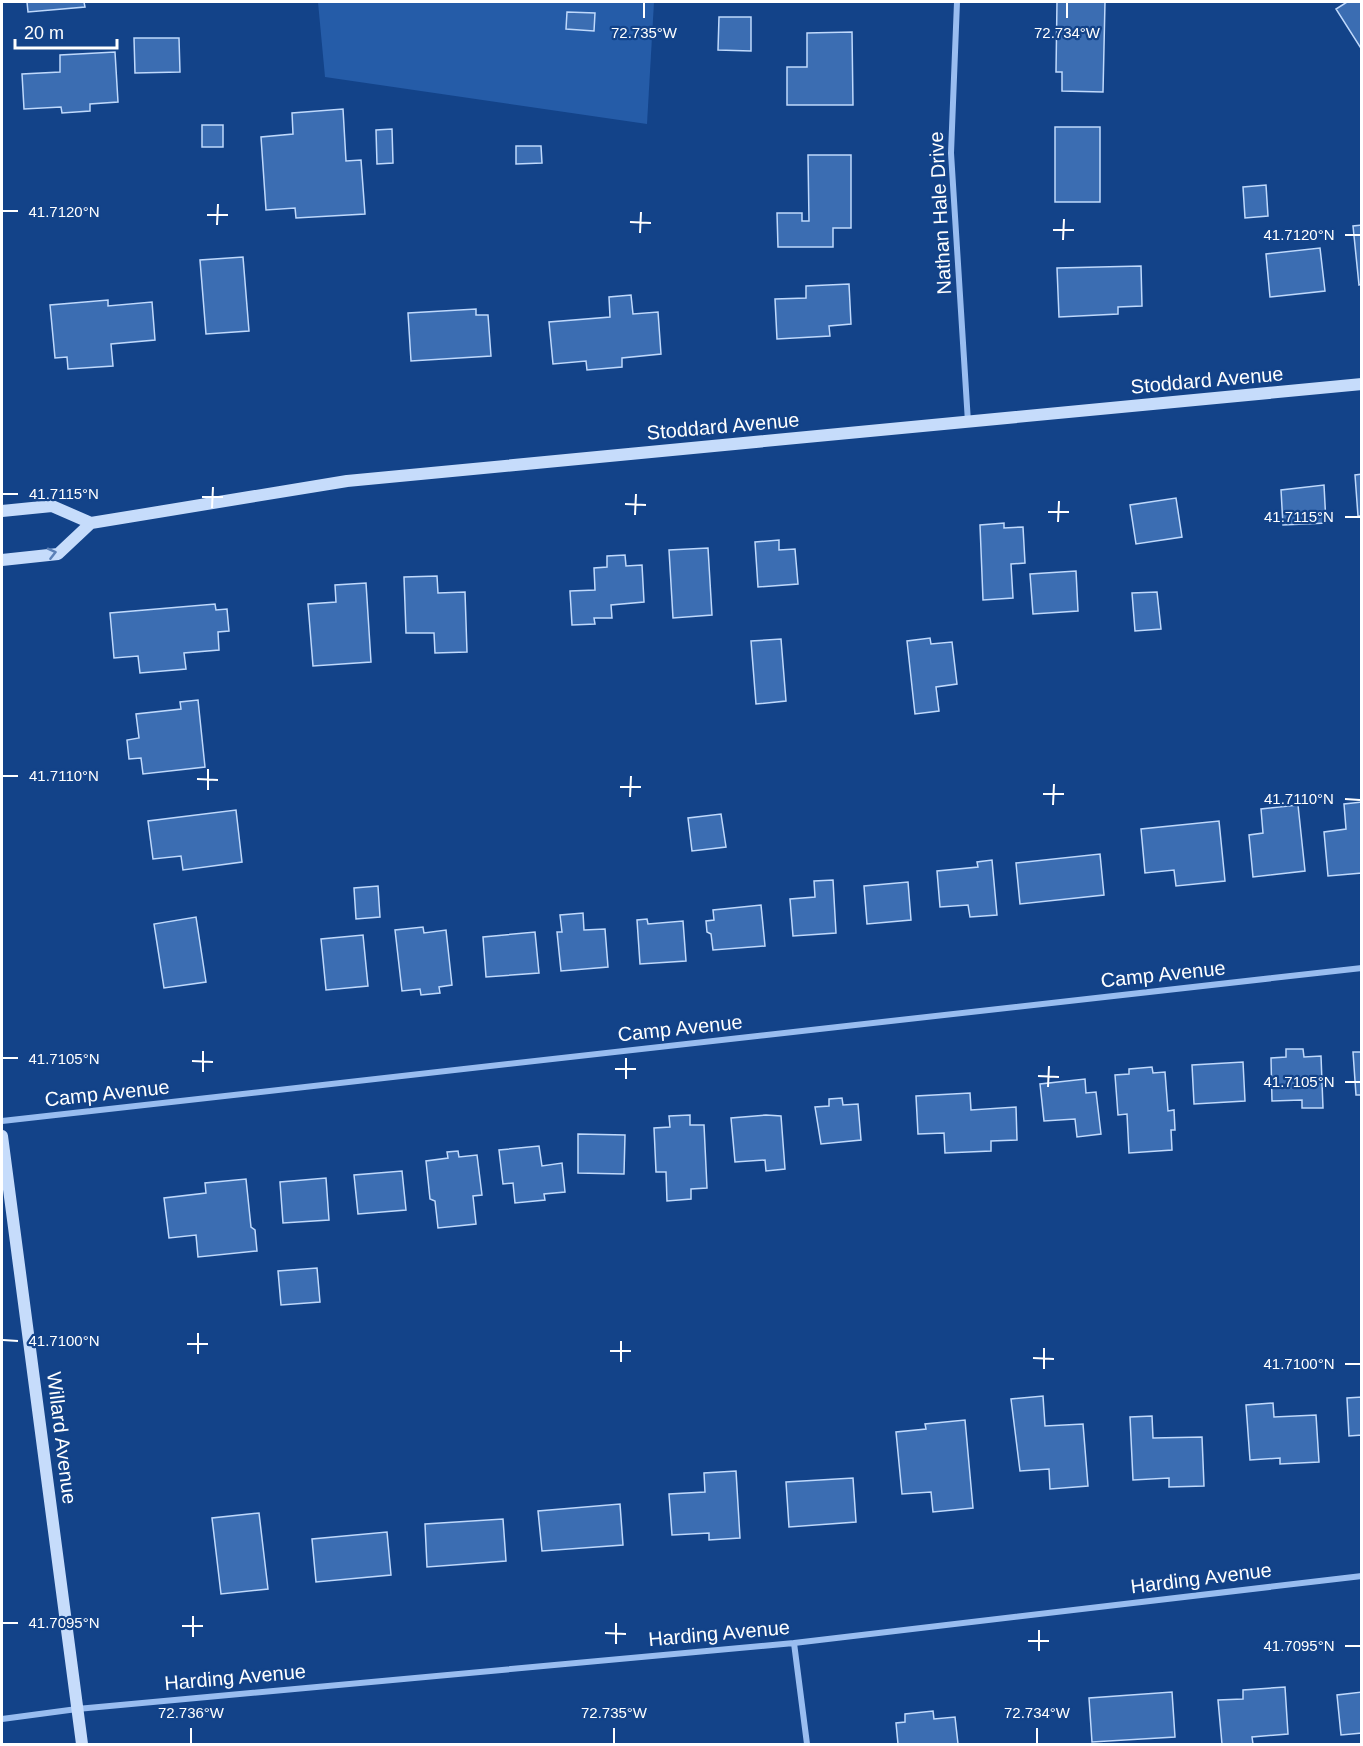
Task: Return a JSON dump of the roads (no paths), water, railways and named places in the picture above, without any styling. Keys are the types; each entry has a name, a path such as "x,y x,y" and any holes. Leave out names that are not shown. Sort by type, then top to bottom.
{"street":[{"name":"Nathan Hale Drive","path":"957,2 951,153 968,422"},
{"name":"Stoddard Avenue","path":"91,523 347,482 1362,384"},
{"path":"2,511 52,506 91,523 58,554 2,560"},
{"name":"Camp Avenue","path":"2,1121 1362,968"},
{"name":"Willard Avenue","path":"2,1136 82,1744"},
{"name":"Harding Avenue","path":"2,1719 77,1709 794,1643 1362,1576"},
{"path":"794,1643 807,1744"}]}
